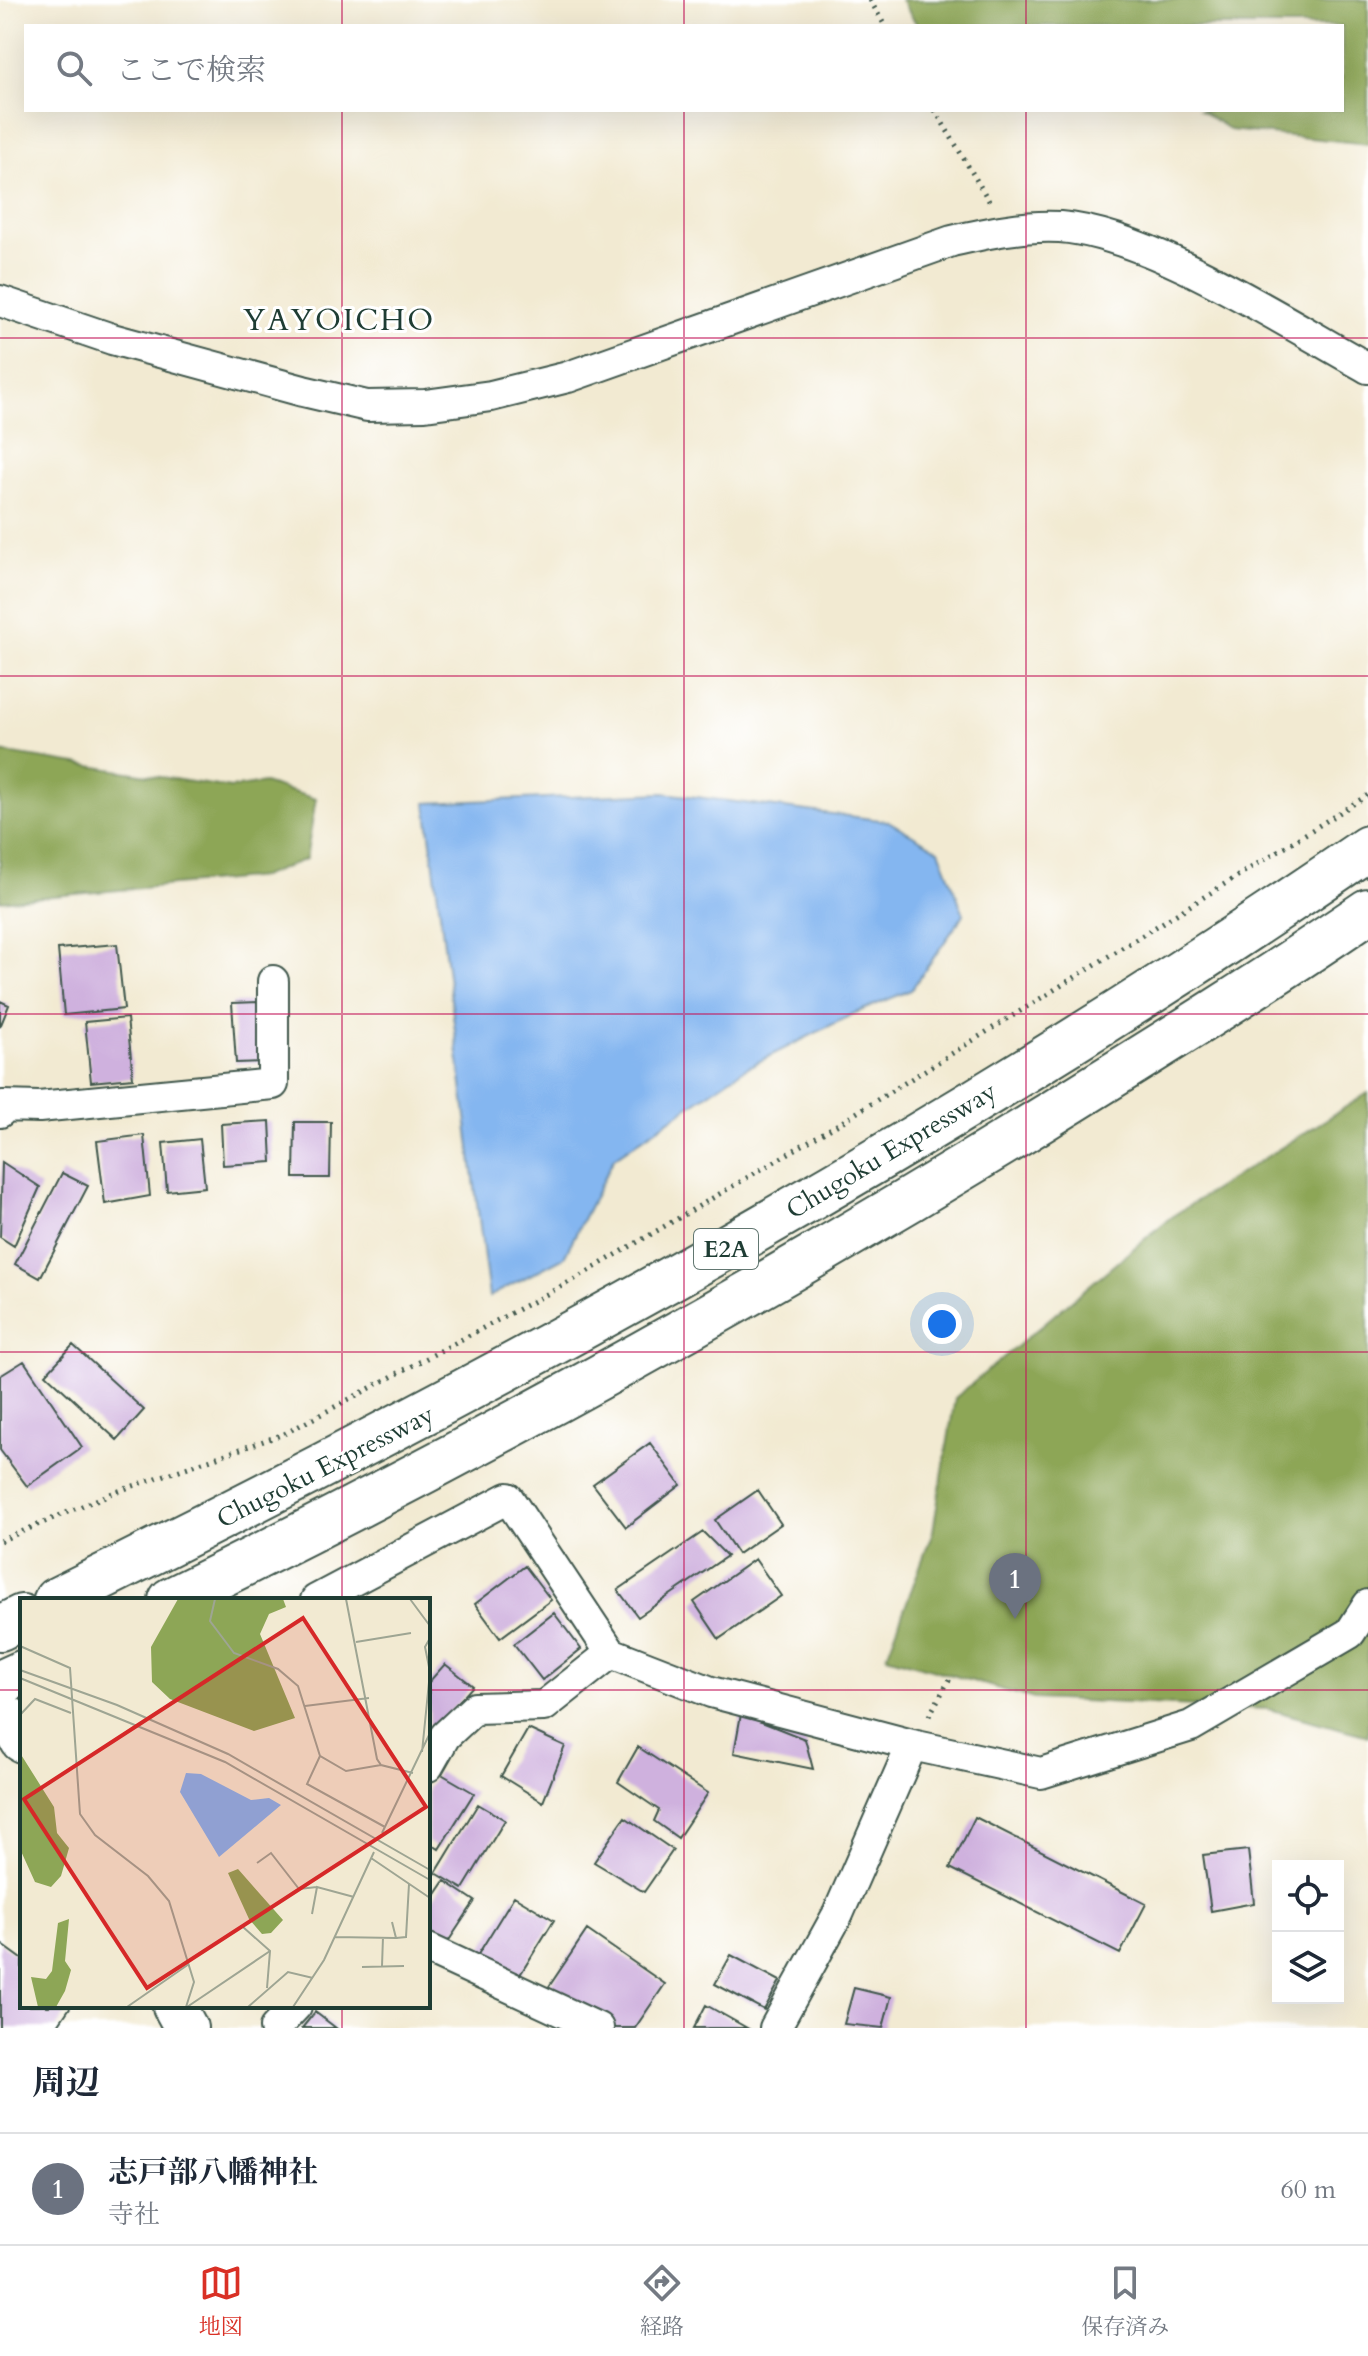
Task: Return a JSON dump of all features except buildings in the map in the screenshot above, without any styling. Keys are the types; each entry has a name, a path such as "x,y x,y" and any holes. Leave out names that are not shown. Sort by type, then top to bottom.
{"highway":[{"name":"Chugoku Expressway","path":"60,1598 453,1400 678,1277 1087,1031 1368,848"},
{"name":"Chugoku Expressway","path":"175,1598 486,1440 711,1318 1080,1096 1368,911"},
{"path":"0,1628 20,1618"},
{"path":"10,1714 20,1680"}],"main road":[{"path":"175,2008 186,2028"}],"street":[{"path":"0,301 112,339 303,391 367,406 425,405 491,396 568,377 952,241 1006,229 1060,227 1111,237 1180,266 1368,368"},
{"path":"0,1112 3,1106 39,1107 273,1084 273,981"},
{"path":"320,1598 508,1498 611,1653 711,1692 912,1745 1041,1773 1191,1726 1350,1633 1368,1605"},
{"path":"430,1762 445,1736 475,1708 544,1706 611,1653"},
{"path":"775,2028 838,1914 912,1745"},
{"path":"430,1950 598,2028"},
{"path":"275,2028 294,2008"}],"path":[{"path":"870,0 884,24"},
{"path":"936,112 1006,229"},
{"path":"0,1541 110,1494 284,1434 575,1279 840,1123 1073,975 1368,795"},
{"path":"912,1745 952,1675"}],"green space":[{"path":"901,0 1368,0 1368,144 1230,130 1203,112 1344,112 1344,24 917,24"},
{"path":"0,752 231,788 264,783 316,799 306,859 261,877 0,901"},
{"path":"1368,1093 1368,1736 1268,1709 1034,1699 887,1656 933,1531 955,1398 1171,1217"}],"water":[{"path":"664,793 888,821 939,850 964,914 911,990 853,1014 744,1069 614,1158 564,1257 489,1297 426,803"}],"place":[{"name":"志戸部八幡神社","path":"1015,1619"}],"district":[{"name":"YAYOICHO","path":"339,320"}]}
